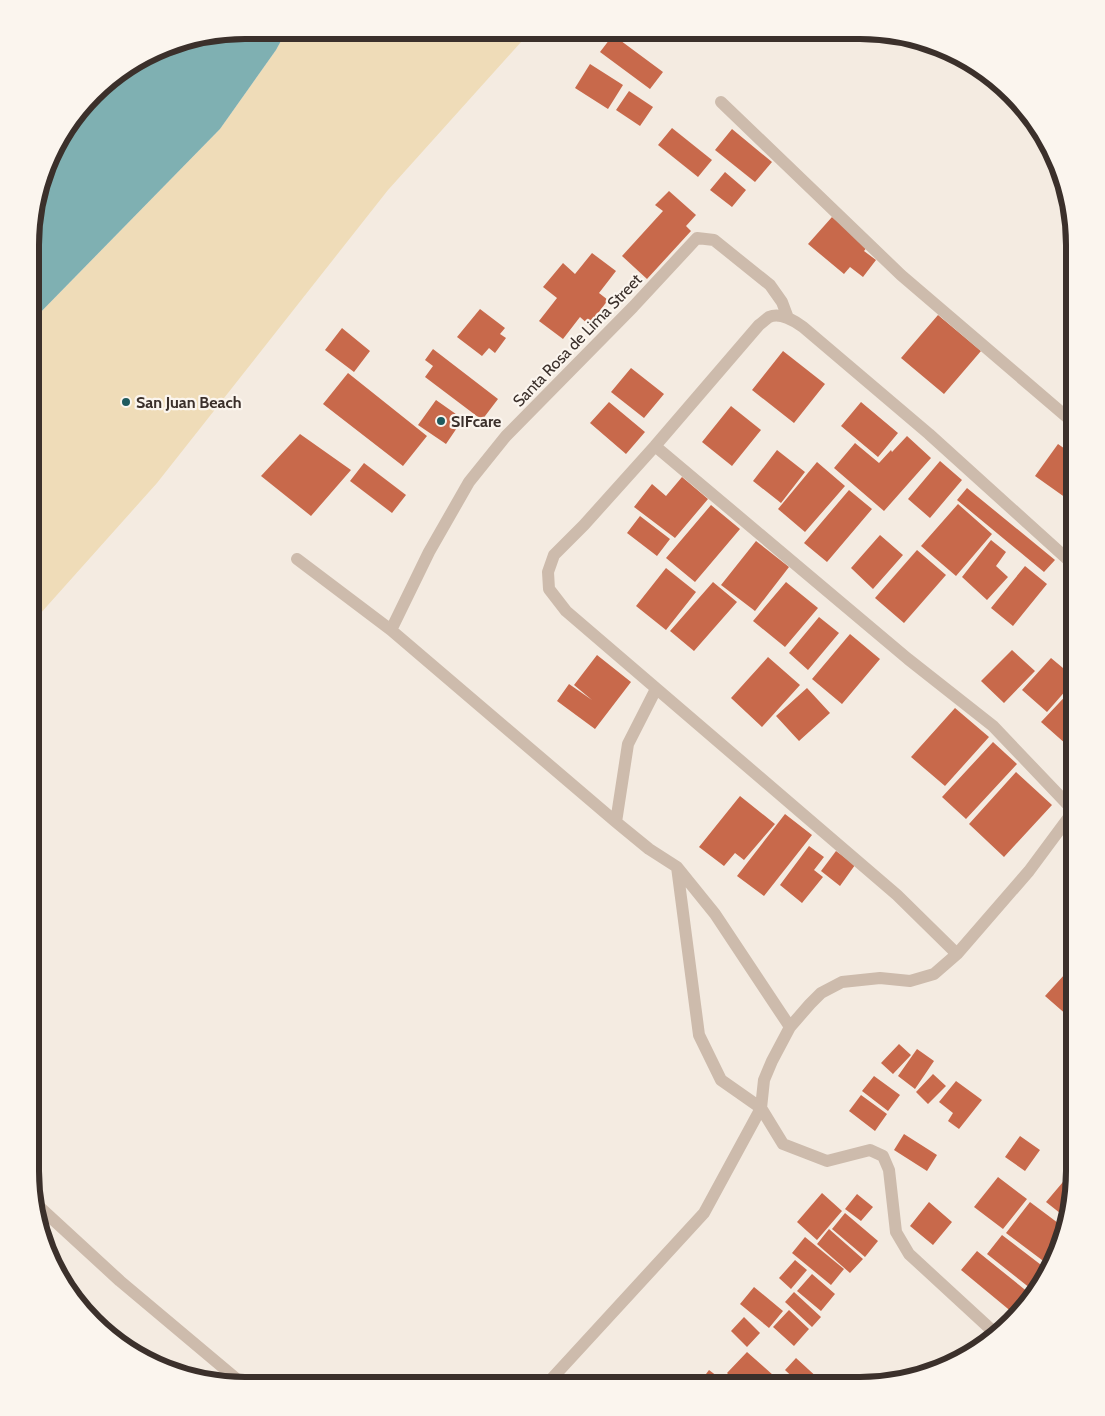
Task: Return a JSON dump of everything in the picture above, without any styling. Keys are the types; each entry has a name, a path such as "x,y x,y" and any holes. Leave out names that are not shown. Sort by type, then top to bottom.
{"street":[{"path":"721,102 901,274 1066,416"},
{"name":"Santa Rosa de Lima Street","path":"391,630 430,552 469,482 506,436 697,238 714,240 770,284 782,302 788,318"},
{"path":"957,954 897,896 566,611 549,589 548,572 554,555 584,525 655,446 759,325 769,317 779,316 788,318 804,327 929,434 1066,558"},
{"path":"655,446 908,659 993,726 1066,802"},
{"path":"297,559 391,630 616,822 649,849 677,867 715,914 790,1027"},
{"path":"616,822 628,744 656,689"},
{"path":"553,1377 704,1213 761,1108 764,1080 790,1027 810,1004 821,993 842,982 880,978 910,980 934,974 957,954 1028,871 1066,821"},
{"path":"677,867 699,1035 721,1080 761,1108 783,1144 827,1161 870,1150 883,1156 890,1170 896,1232 909,1254 992,1330"},
{"path":"43,1210 120,1281 234,1377"}],"sand":[{"name":"San Juan Beach","path":"282,39 524,39 388,190 157,483 39,615 39,314 220,129"}],"water":[{"path":"231,39 282,39 220,129 39,314 39,231 43,204 54,166 66,142 81,119 119,81 141,66 166,54 204,43"}],"building":[{"path":"610,39 618,39 663,72 650,89 600,52"},
{"path":"590,64 623,85 608,109 575,88"},
{"path":"629,91 653,107 640,126 616,110"},
{"path":"672,128 712,160 698,177 658,145"},
{"path":"732,129 772,162 755,182 715,150"},
{"path":"725,172 746,190 732,207 710,190"},
{"path":"669,191 696,215 686,226 691,231 647,279 622,256 663,211 655,205"},
{"path":"832,217 867,247 864,251 876,260 863,277 850,267 844,274 808,244"},
{"path":"592,253 616,271 599,293 608,300 589,325 580,317 563,339 539,321 557,298 543,287 563,263 575,274"},
{"path":"480,309 505,328 500,334 506,338 495,353 489,348 482,356 457,337"},
{"path":"938,315 981,351 944,394 901,358"},
{"path":"342,328 370,351 354,372 325,350"},
{"path":"433,349 498,399 482,420 425,377 433,366 425,360"},
{"path":"783,351 825,384 794,423 752,390"},
{"path":"631,368 664,394 644,418 611,392"},
{"path":"348,373 427,436 403,466 323,404"},
{"path":"436,400 463,419 446,444 418,425"},
{"path":"609,402 645,432 626,454 590,423"},
{"path":"861,402 898,433 878,457 841,426"},
{"path":"731,406 761,430 732,466 702,442"},
{"path":"300,434 351,470 311,516 261,476"},
{"path":"907,436 931,458 884,511 834,468 855,443 879,463"},
{"path":"1058,444 1066,450 1066,498 1035,476"},
{"path":"777,450 805,472 781,503 753,481"},
{"path":"940,461 962,480 930,518 908,499"},
{"path":"817,462 845,486 805,532 778,509"},
{"path":"364,463 406,495 392,513 350,481"},
{"path":"682,477 708,499 675,538 634,507 652,484 666,496"},
{"path":"967,488 1055,560 1044,572 957,500"},
{"path":"849,490 872,509 827,562 804,543"},
{"path":"958,504 992,534 956,576 921,546"},
{"path":"711,505 740,529 695,582 666,558"},
{"path":"640,516 670,539 657,556 627,533"},
{"path":"880,535 903,555 873,589 851,568"},
{"path":"991,540 1006,552 996,566 1008,577 987,600 962,577"},
{"path":"756,541 789,567 755,611 721,585"},
{"path":"917,550 946,575 904,623 875,598"},
{"path":"1025,566 1047,584 1013,626 991,608"},
{"path":"666,568 696,592 666,630 636,606"},
{"path":"713,582 737,602 694,651 670,631"},
{"path":"786,582 818,608 785,647 753,621"},
{"path":"819,617 839,633 808,670 789,653"},
{"path":"850,634 880,659 842,704 812,679"},
{"path":"1012,650 1035,671 1004,703 981,681"},
{"path":"597,655 631,682 595,729 557,701 569,684 592,700 574,685"},
{"path":"768,657 800,685 762,727 731,698"},
{"path":"1051,658 1066,670 1066,690 1047,712 1022,690"},
{"path":"807,688 830,713 799,741 776,716"},
{"path":"1066,696 1066,744 1041,722"},
{"path":"955,708 989,737 945,786 911,757"},
{"path":"993,742 1017,764 966,819 942,797"},
{"path":"1016,772 1052,805 1004,857 969,824"},
{"path":"740,796 775,824 744,860 735,853 724,866 699,847"},
{"path":"785,814 812,835 764,896 737,876"},
{"path":"809,846 824,857 814,870 823,877 802,903 780,885"},
{"path":"836,851 855,865 840,886 821,871"},
{"path":"1066,973 1066,1014 1045,996"},
{"path":"899,1044 911,1055 893,1074 881,1063"},
{"path":"917,1049 934,1061 915,1089 898,1076"},
{"path":"933,1074 946,1086 928,1104 916,1092"},
{"path":"874,1076 900,1095 888,1111 862,1091"},
{"path":"956,1081 982,1100 959,1129 948,1121 953,1113 939,1102"},
{"path":"861,1095 887,1114 875,1131 849,1111"},
{"path":"904,1134 937,1155 927,1171 894,1150"},
{"path":"1020,1136 1040,1150 1025,1171 1005,1157"},
{"path":"998,1177 1027,1199 1003,1229 974,1207"},
{"path":"1066,1178 1061,1214 1046,1202"},
{"path":"822,1193 842,1211 817,1240 797,1222"},
{"path":"857,1194 873,1207 861,1221 845,1209"},
{"path":"929,1202 952,1222 933,1245 910,1226"},
{"path":"1030,1202 1059,1224 1045,1262 1006,1233"},
{"path":"845,1213 878,1241 865,1257 832,1229"},
{"path":"829,1229 863,1259 850,1273 817,1244"},
{"path":"1002,1235 1043,1266 1030,1288 987,1254"},
{"path":"805,1237 844,1269 831,1285 792,1253"},
{"path":"977,1251 1028,1292 1011,1311 961,1270"},
{"path":"795,1260 807,1270 791,1289 779,1278"},
{"path":"812,1274 835,1294 821,1311 797,1291"},
{"path":"754,1287 783,1311 769,1328 740,1304"},
{"path":"794,1292 821,1317 812,1327 785,1302"},
{"path":"789,1310 809,1329 794,1346 773,1327"},
{"path":"744,1317 760,1333 747,1347 731,1331"},
{"path":"747,1352 773,1375 771,1377 731,1377 727,1373"},
{"path":"796,1358 817,1377 792,1377 785,1370"},
{"path":"709,1370 718,1377 704,1377"}],"place":[{"name":"San Juan Beach","path":"126,402"},
{"name":"SIFcare","path":"441,421"}]}
